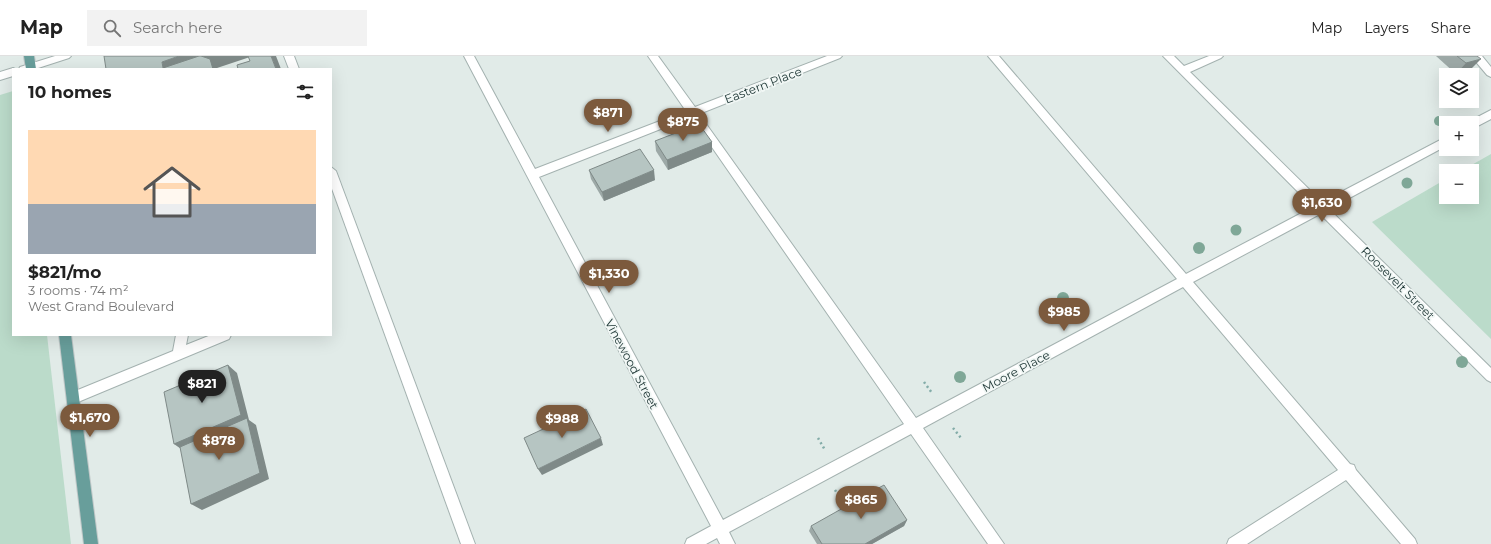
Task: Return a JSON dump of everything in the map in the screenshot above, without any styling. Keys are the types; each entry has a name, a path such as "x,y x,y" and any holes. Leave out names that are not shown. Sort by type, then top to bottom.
{"main road":[{"path":"28,68 29,56"},
{"path":"65,336 91,544"}],"street":[{"path":"28,68 66,56"},
{"path":"289,56 294,68"},
{"name":"Vinewood Street","path":"469,56 728,544"},
{"path":"653,56 997,544"},
{"name":"Eastern Place","path":"532,175 837,56"},
{"path":"993,56 1349,470 1410,544"},
{"name":"Roosevelt Street","path":"1168,56 1491,376"},
{"path":"1183,71 1218,56"},
{"path":"1476,56 1491,73"},
{"path":"0,76 12,72"},
{"path":"1479,121 1491,114"},
{"name":"Moore Place","path":"692,544 1439,145"},
{"path":"332,174 468,544"},
{"path":"178,355 182,336"},
{"path":"73,398 223,336"},
{"path":"1234,544 1349,470"}],"path":[{"path":"924,382 934,396"},
{"path":"950,424 961,438"},
{"path":"818,438 826,452"},
{"path":"834,490 843,503"}],"green space":[{"path":"12,91 12,336 47,336 71,544 0,544 0,95"},
{"path":"1491,154 1491,339 1372,222 1439,183 1439,204 1479,204 1479,164 1473,164"}],"building":[{"path":"104,56 179,56 162,62 163,68 106,68"},
{"path":"199,56 210,59 213,68 163,68"},
{"path":"248,56 271,56 276,68 238,68 237,65 250,61"},
{"path":"1457,56 1477,56 1481,59 1466,63"},
{"path":"699,124 712,142 667,160 655,141"},
{"path":"640,149 654,170 602,192 589,170"},
{"path":"228,365 241,415 174,444 164,392"},
{"path":"586,409 601,438 538,469 524,438"},
{"path":"247,418 260,473 191,504 180,447"},
{"path":"884,485 907,520 865,544 822,544 811,526"}]}
